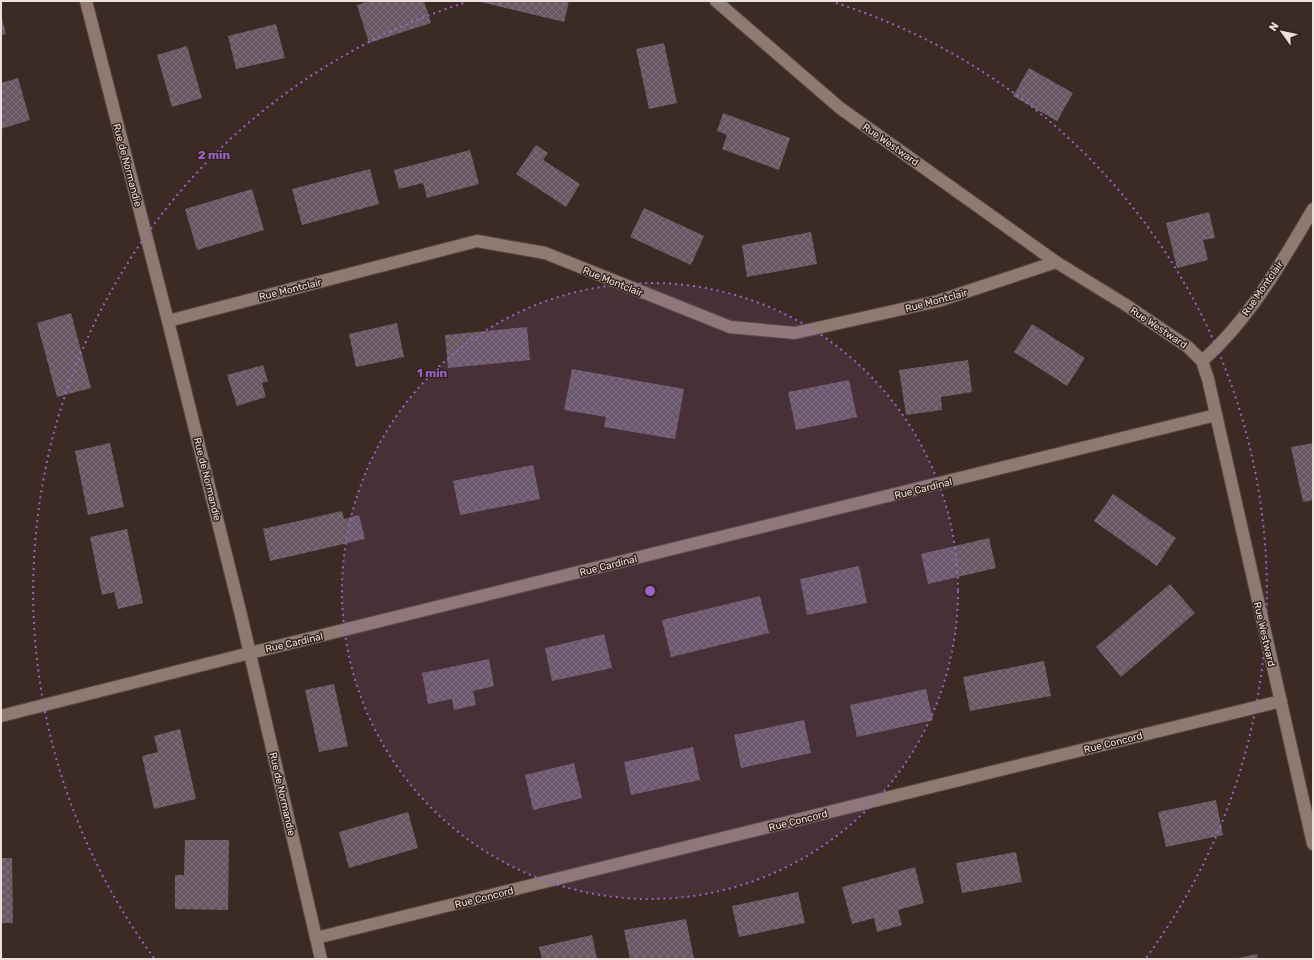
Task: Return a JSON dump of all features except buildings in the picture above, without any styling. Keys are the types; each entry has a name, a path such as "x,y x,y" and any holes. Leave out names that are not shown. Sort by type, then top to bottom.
{"street":[{"name":"Rue de Normandie","path":"86,1 168,320 250,652 321,959"},
{"name":"Rue Westward","path":"716,1 840,108 1056,262 1126,305 1188,347 1202,361 1216,416 1313,844"},
{"name":"Rue Montclair","path":"1202,361 1221,343 1254,301 1280,264 1313,209"},
{"name":"Rue Montclair","path":"168,320 477,241 545,253 730,327 795,333 938,301 1056,262"},
{"name":"Rue Cardinal","path":"1,716 250,652 1216,416"},
{"name":"Rue Concord","path":"316,938 1281,701"}]}
